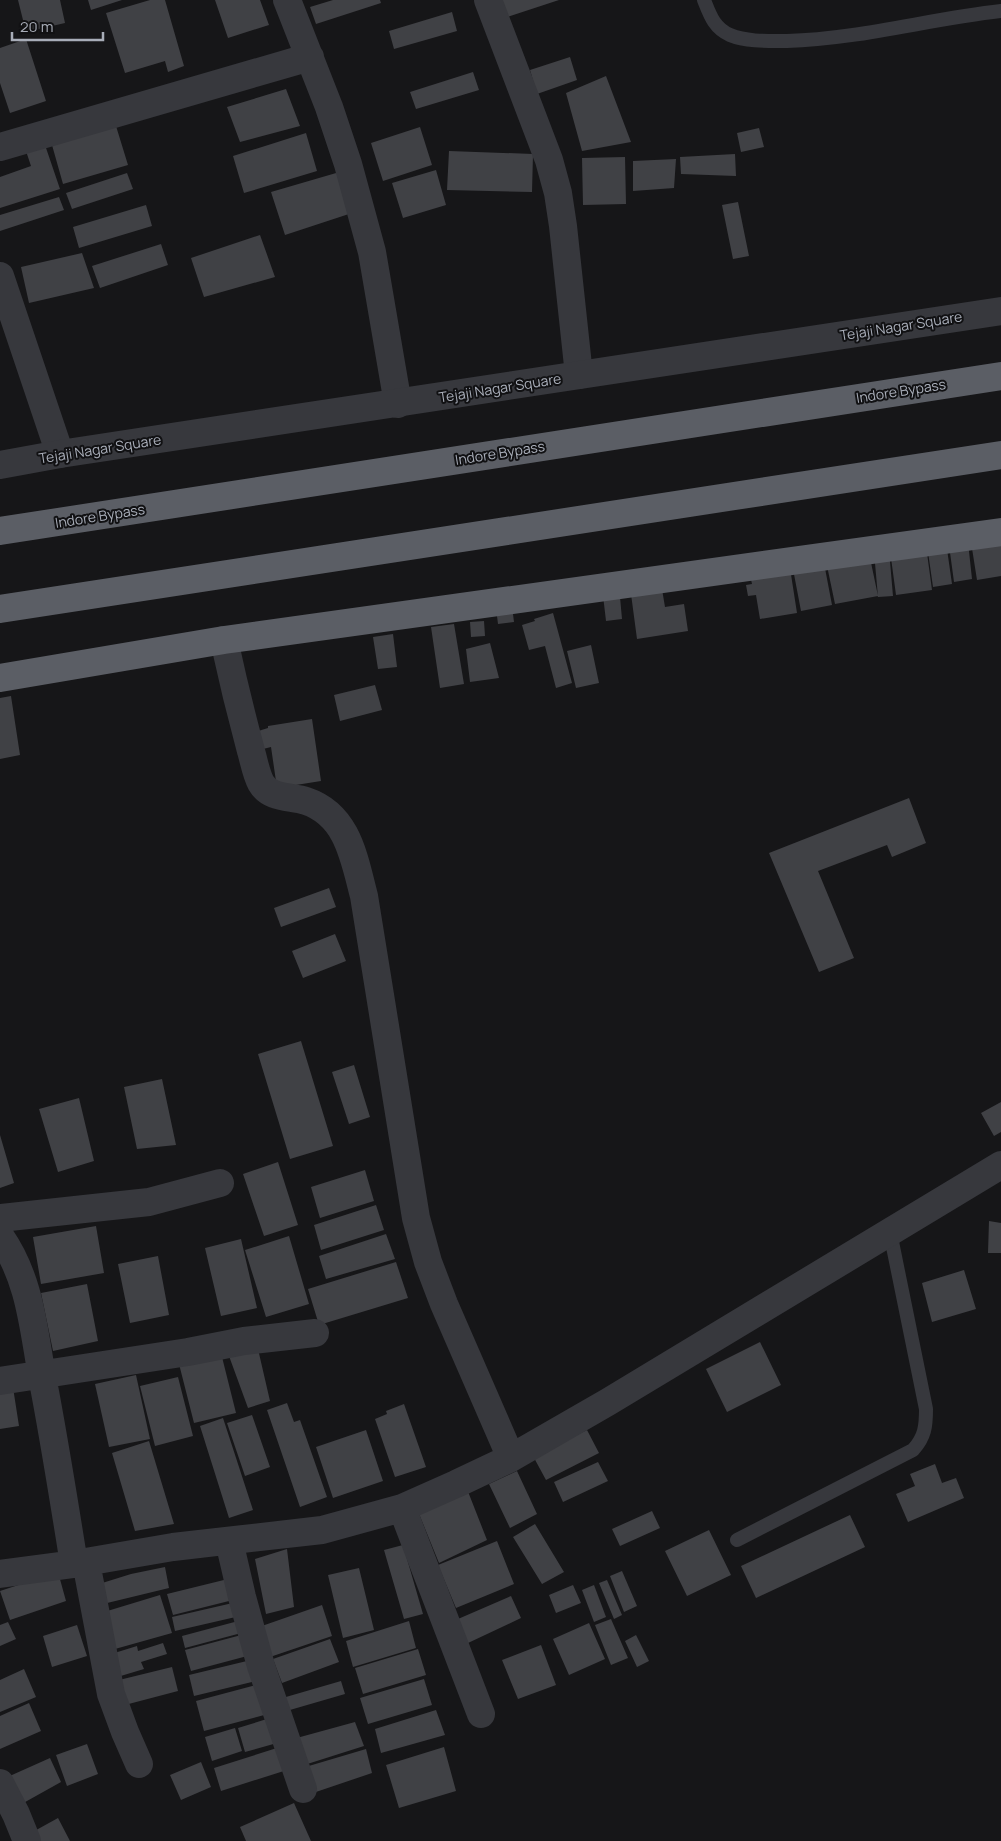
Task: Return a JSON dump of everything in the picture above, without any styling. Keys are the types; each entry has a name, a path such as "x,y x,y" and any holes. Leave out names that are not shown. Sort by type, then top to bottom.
{"highway":[{"name":"Indore Bypass","path":"0,532 1001,376"},
{"path":"0,609 1001,455"},
{"path":"0,678 224,640 1001,532"}],"street":[{"path":"287,0 329,107 348,164 372,252 398,404"},
{"path":"488,0 540,133 556,185 563,226 579,375"},
{"path":"0,146 310,57"},
{"path":"0,276 60,454"},
{"name":"Tejaji Nagar Square","path":"0,465 60,454 1001,311"},
{"path":"224,640 242,718 261,783 270,792 284,797 305,800 323,809 339,824 352,850 364,896 416,1218 428,1262 441,1296 511,1458"},
{"path":"0,1574 173,1547 322,1530 402,1508 511,1458 608,1402 1001,1164"},
{"path":"0,1218 149,1202 220,1183"},
{"path":"0,1236 16,1262 28,1295 54,1440 80,1563 111,1694 139,1764"},
{"path":"0,1381 188,1352 244,1341 315,1333"},
{"path":"402,1508 481,1714"},
{"path":"229,1541 261,1666 304,1788"},
{"path":"0,1783 27,1841"}],"lane":[{"path":"704,0 712,22 730,35 764,42 811,40 964,15 1001,11"},
{"path":"738,1540 913,1450 921,1442 926,1428 926,1409 890,1232"}],"building":[{"path":"18,0 60,0 65,23 26,32"},
{"path":"88,0 122,0 91,10"},
{"path":"150,0 165,0 184,66 168,72 165,61 125,73 106,13"},
{"path":"215,0 260,0 269,25 228,38"},
{"path":"333,0 380,0 381,3 316,24 310,7"},
{"path":"495,0 559,0 501,19"},
{"path":"452,12 457,31 394,49 389,31"},
{"path":"26,39 46,101 10,113 0,83 0,48"},
{"path":"570,57 577,80 537,94 530,70"},
{"path":"473,72 479,90 416,109 410,92"},
{"path":"606,76 631,142 582,151 566,93"},
{"path":"286,89 300,126 240,142 227,107"},
{"path":"116,126 128,165 63,184 52,145"},
{"path":"420,127 432,165 383,181 371,143"},
{"path":"759,128 764,147 741,152 737,133"},
{"path":"306,133 317,171 244,193 233,156"},
{"path":"45,145 60,189 0,208 0,177 31,166 26,151"},
{"path":"449,151 533,154 532,192 447,190"},
{"path":"735,154 736,176 681,174 680,157"},
{"path":"625,157 626,204 583,205 582,158"},
{"path":"676,159 674,188 633,191 633,161"},
{"path":"436,170 446,205 403,218 392,183"},
{"path":"343,171 355,212 285,235 271,192"},
{"path":"127,173 133,189 72,209 66,193"},
{"path":"59,197 64,210 0,231 0,215"},
{"path":"738,202 749,256 733,259 722,205"},
{"path":"146,205 152,226 79,248 73,227"},
{"path":"260,235 275,277 204,297 191,258"},
{"path":"161,244 168,265 100,288 92,266"},
{"path":"82,253 94,288 29,303 21,267"},
{"path":"1001,537 1001,576 977,580 971,542"},
{"path":"968,542 972,579 954,582 949,545"},
{"path":"947,549 952,584 933,587 928,552"},
{"path":"889,550 893,596 878,597 874,552"},
{"path":"869,553 878,596 835,604 826,561"},
{"path":"927,553 932,590 896,595 891,558"},
{"path":"824,563 832,605 801,611 793,569"},
{"path":"790,568 797,613 760,619 756,595 748,596 746,585 752,584 750,575"},
{"path":"619,586 622,619 606,621 602,587"},
{"path":"662,589 665,607 684,604 688,631 637,639 631,594"},
{"path":"512,606 514,622 498,624 496,608"},
{"path":"553,613 572,683 556,688 545,646 529,650 522,625"},
{"path":"484,621 485,636 471,637 470,622"},
{"path":"454,624 464,684 440,688 431,627"},
{"path":"393,634 397,667 378,669 373,637"},
{"path":"490,643 499,678 470,682 466,649"},
{"path":"591,645 599,683 576,688 567,651"},
{"path":"375,685 382,710 340,721 334,695"},
{"path":"11,696 20,755 0,759 0,698"},
{"path":"312,719 321,781 277,788 271,747 259,750 255,732 268,728 268,726"},
{"path":"909,798 926,843 892,857 887,845 818,871 854,958 819,972 769,853"},
{"path":"329,888 336,907 281,927 274,908"},
{"path":"335,934 346,961 303,978 292,951"},
{"path":"301,1041 333,1146 290,1159 258,1054"},
{"path":"354,1065 370,1117 349,1124 332,1072"},
{"path":"162,1079 176,1145 137,1149 124,1087"},
{"path":"79,1098 94,1161 58,1172 39,1109"},
{"path":"1001,1102 1001,1132 994,1136 981,1113"},
{"path":"0,1135 14,1183 0,1188"},
{"path":"278,1162 298,1225 264,1236 243,1174"},
{"path":"365,1170 374,1201 320,1218 311,1187"},
{"path":"376,1205 384,1230 321,1250 314,1225"},
{"path":"989,1221 1001,1223 1001,1253 988,1253"},
{"path":"96,1226 104,1273 41,1284 33,1237"},
{"path":"386,1234 395,1259 326,1279 319,1256"},
{"path":"289,1236 309,1304 266,1317 245,1250"},
{"path":"241,1239 257,1308 221,1316 205,1248"},
{"path":"158,1256 169,1315 130,1323 118,1264"},
{"path":"396,1262 408,1298 319,1325 308,1289"},
{"path":"964,1270 976,1309 932,1322 922,1283"},
{"path":"87,1284 98,1341 53,1351 41,1293"},
{"path":"760,1342 781,1385 727,1412 706,1369"},
{"path":"220,1349 236,1413 194,1423 178,1360"},
{"path":"258,1349 270,1401 248,1408 229,1356"},
{"path":"136,1375 150,1439 109,1447 95,1384"},
{"path":"178,1377 193,1436 155,1446 140,1386"},
{"path":"12,1381 19,1426 0,1429 0,1383"},
{"path":"287,1403 294,1422 300,1420 327,1497 300,1507 267,1410"},
{"path":"404,1404 426,1467 395,1477 375,1419 387,1414 386,1411"},
{"path":"252,1415 270,1467 245,1476 227,1423"},
{"path":"223,1418 253,1510 229,1518 200,1426"},
{"path":"366,1430 383,1481 333,1498 316,1447"},
{"path":"587,1430 599,1453 546,1480 533,1456"},
{"path":"149,1441 174,1524 135,1531 112,1453"},
{"path":"598,1462 608,1481 563,1502 554,1482"},
{"path":"935,1464 942,1483 956,1478 964,1498 908,1522 896,1494 915,1486 910,1474"},
{"path":"517,1471 537,1514 510,1528 489,1484"},
{"path":"467,1489 487,1540 439,1563 417,1509"},
{"path":"652,1511 660,1528 620,1546 612,1529"},
{"path":"850,1515 865,1547 756,1598 741,1566"},
{"path":"535,1524 564,1572 542,1584 513,1537"},
{"path":"709,1530 731,1575 687,1596 665,1551"},
{"path":"497,1541 514,1584 456,1608 438,1565"},
{"path":"403,1545 423,1614 404,1619 384,1550"},
{"path":"287,1549 294,1607 266,1614 255,1559"},
{"path":"165,1567 169,1588 103,1604 99,1584 131,1574"},
{"path":"359,1568 374,1630 343,1638 328,1575"},
{"path":"622,1571 637,1606 624,1612 610,1576"},
{"path":"58,1572 66,1601 10,1620 0,1591"},
{"path":"232,1578 237,1599 173,1615 167,1594"},
{"path":"607,1580 622,1615 614,1619 599,1583"},
{"path":"573,1585 581,1603 556,1613 549,1595"},
{"path":"594,1585 606,1617 594,1622 582,1590"},
{"path":"160,1595 172,1633 115,1649 104,1612"},
{"path":"511,1596 521,1618 468,1643 458,1619"},
{"path":"237,1602 240,1616 175,1631 172,1617"},
{"path":"322,1605 332,1636 270,1657 259,1627"},
{"path":"611,1619 628,1658 611,1665 595,1625"},
{"path":"242,1620 245,1632 185,1648 182,1636"},
{"path":"409,1621 416,1648 353,1667 346,1641"},
{"path":"8,1622 16,1639 0,1646 0,1625"},
{"path":"589,1623 605,1659 569,1675 553,1639"},
{"path":"77,1625 87,1656 52,1667 43,1636"},
{"path":"245,1634 251,1655 191,1671 185,1650"},
{"path":"636,1635 649,1661 637,1667 625,1641"},
{"path":"330,1639 339,1662 282,1683 273,1659"},
{"path":"163,1643 167,1654 141,1662 144,1669 114,1678 108,1655 137,1646 138,1651"},
{"path":"541,1645 556,1685 518,1699 502,1660"},
{"path":"418,1649 426,1675 363,1694 355,1668"},
{"path":"251,1660 256,1681 194,1696 189,1675"},
{"path":"172,1667 178,1691 121,1706 115,1681"},
{"path":"24,1669 36,1697 0,1712 0,1680"},
{"path":"424,1679 432,1705 368,1724 360,1698"},
{"path":"341,1681 345,1694 283,1712 279,1699"},
{"path":"260,1684 268,1714 204,1731 196,1701"},
{"path":"29,1703 41,1731 0,1749 0,1716"},
{"path":"436,1710 445,1735 381,1753 375,1729"},
{"path":"270,1718 277,1743 245,1752 238,1728"},
{"path":"355,1722 364,1746 301,1766 293,1739"},
{"path":"235,1728 242,1751 212,1761 205,1737"},
{"path":"87,1744 98,1774 67,1786 56,1755"},
{"path":"280,1747 287,1770 221,1791 214,1768"},
{"path":"444,1747 456,1791 399,1808 386,1765"},
{"path":"366,1749 372,1773 310,1794 302,1768"},
{"path":"50,1758 61,1782 18,1806 3,1779"},
{"path":"201,1762 211,1787 181,1800 170,1775"},
{"path":"294,1803 311,1841 246,1841 240,1827"},
{"path":"58,1818 70,1841 32,1841 29,1834"}]}
